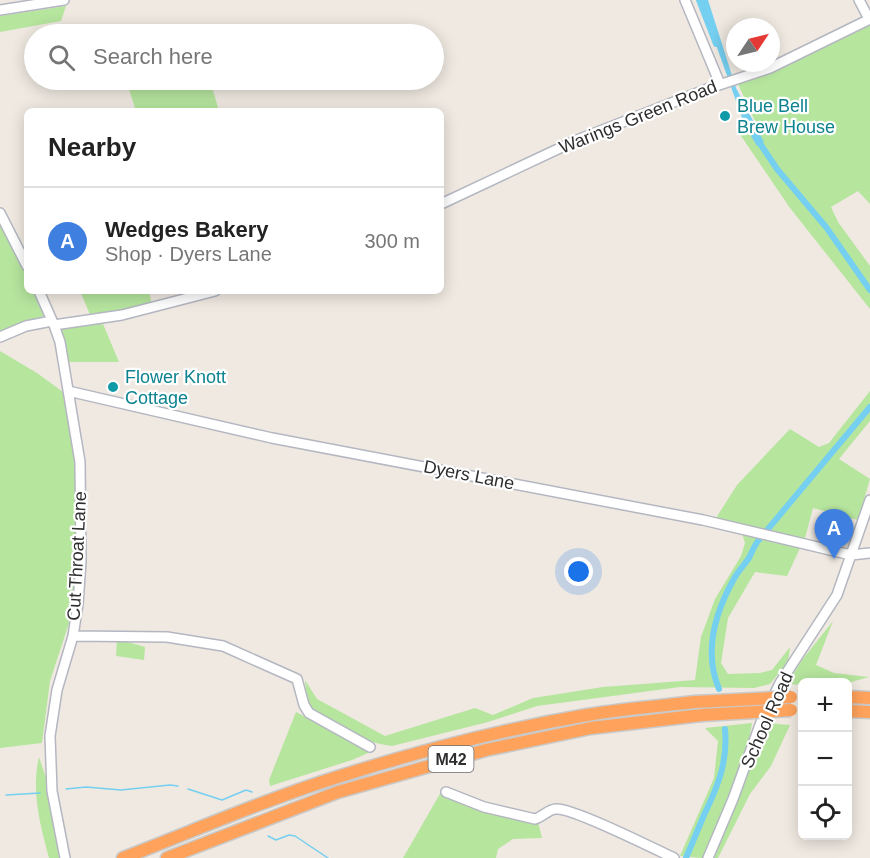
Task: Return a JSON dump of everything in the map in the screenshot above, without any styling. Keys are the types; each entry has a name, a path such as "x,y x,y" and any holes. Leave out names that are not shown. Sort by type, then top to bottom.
{"highway":[{"name":"M42","path":"123,858 344,775 503,732 588,715 695,702 797,697"},
{"path":"852,697 870,698"},
{"name":"M42","path":"166,858 338,792 486,750 591,728 702,715 797,710"},
{"path":"852,711 870,712"}],"street":[{"path":"0,10 64,0"},
{"path":"685,0 713,68 723,83"},
{"path":"860,0 870,19"},
{"name":"Warings Green Road","path":"444,203 577,140 723,83 770,68 870,19"},
{"path":"707,89 713,68"},
{"path":"0,213 24,260"},
{"name":"Cut Throat Lane","path":"40,294 60,342 80,462 81,561 78,604 73,636 57,690 50,736 52,791 65,858"},
{"path":"0,337 26,326 122,315 203,294"},
{"name":"Dyers Lane","path":"68,391 272,438 703,520 851,555 870,553"},
{"name":"School Road","path":"708,858 762,722 787,671 837,595 870,500"},
{"path":"73,636 167,637 223,646 297,678 304,705 309,713 370,747"},
{"path":"446,792 484,807 535,819 554,809 563,810 674,858"}],"green space":[{"path":"66,6 61,21 24,24 24,28 0,32 0,16"},
{"path":"870,25 870,204 858,191 831,207 838,222 870,266 870,309 790,208 737,130 755,121 738,84 772,72 780,72 780,69"},
{"path":"129,90 213,90 218,108 135,108"},
{"path":"0,223 24,267 24,294 36,294 46,315 0,333"},
{"path":"81,294 150,294 152,305 91,317"},
{"path":"103,324 119,362 69,362 61,328"},
{"path":"0,351 63,392 76,471 76,572 70,620 50,681 42,743 0,748"},
{"path":"870,391 870,421 839,459 870,479 858,520 813,508 804,542 716,518 737,485 790,429 819,447 829,443"},
{"path":"742,533 801,546 787,576 755,572 728,618 721,663 728,674 760,673 772,670 790,647 788,662 770,684 754,688 680,687 537,706 488,722 392,746 369,741 308,708 305,680 317,699 385,736 475,708 493,715 533,698 603,687 695,680 701,637 715,599 741,556 745,543"},
{"path":"833,621 816,665 834,673 869,677 852,682 852,678 798,678 798,685 787,684 802,660"},
{"path":"117,639 145,647 144,660 116,656"},
{"path":"296,712 373,751 270,786 269,780"},
{"path":"752,723 739,775 726,809 702,858 680,856 714,778 718,741 705,728"},
{"path":"766,723 790,725 771,766 750,794 718,858 710,858"},
{"path":"39,757 46,778 60,858 49,858 40,820 36,795"},
{"path":"441,792 445,798 538,822 542,838 513,839 498,849 496,858 403,858"}],"water":[{"path":"700,0 708,0 726,57 726,72 731,72 736,88 764,142 757,146 745,126"}],"waterway":[{"path":"699,0 716,44"},
{"path":"757,139 777,169 826,227 870,290"},
{"path":"719,689 714,675 712,646 717,618 728,590 758,541 870,407"},
{"path":"686,858 721,774 726,741 725,729"},
{"path":"66,789 86,787 121,790 178,786"},
{"path":"188,789 222,800 246,790 252,792"},
{"path":"6,795 40,793"},
{"path":"268,836 276,840 289,835 295,836 328,858"}],"place":[{"name":"Blue Bell Brew House","path":"725,116"},
{"name":"Flower Knott Cottage","path":"113,387"},
{"name":"Wedges Bakery","path":"834,559"}]}
